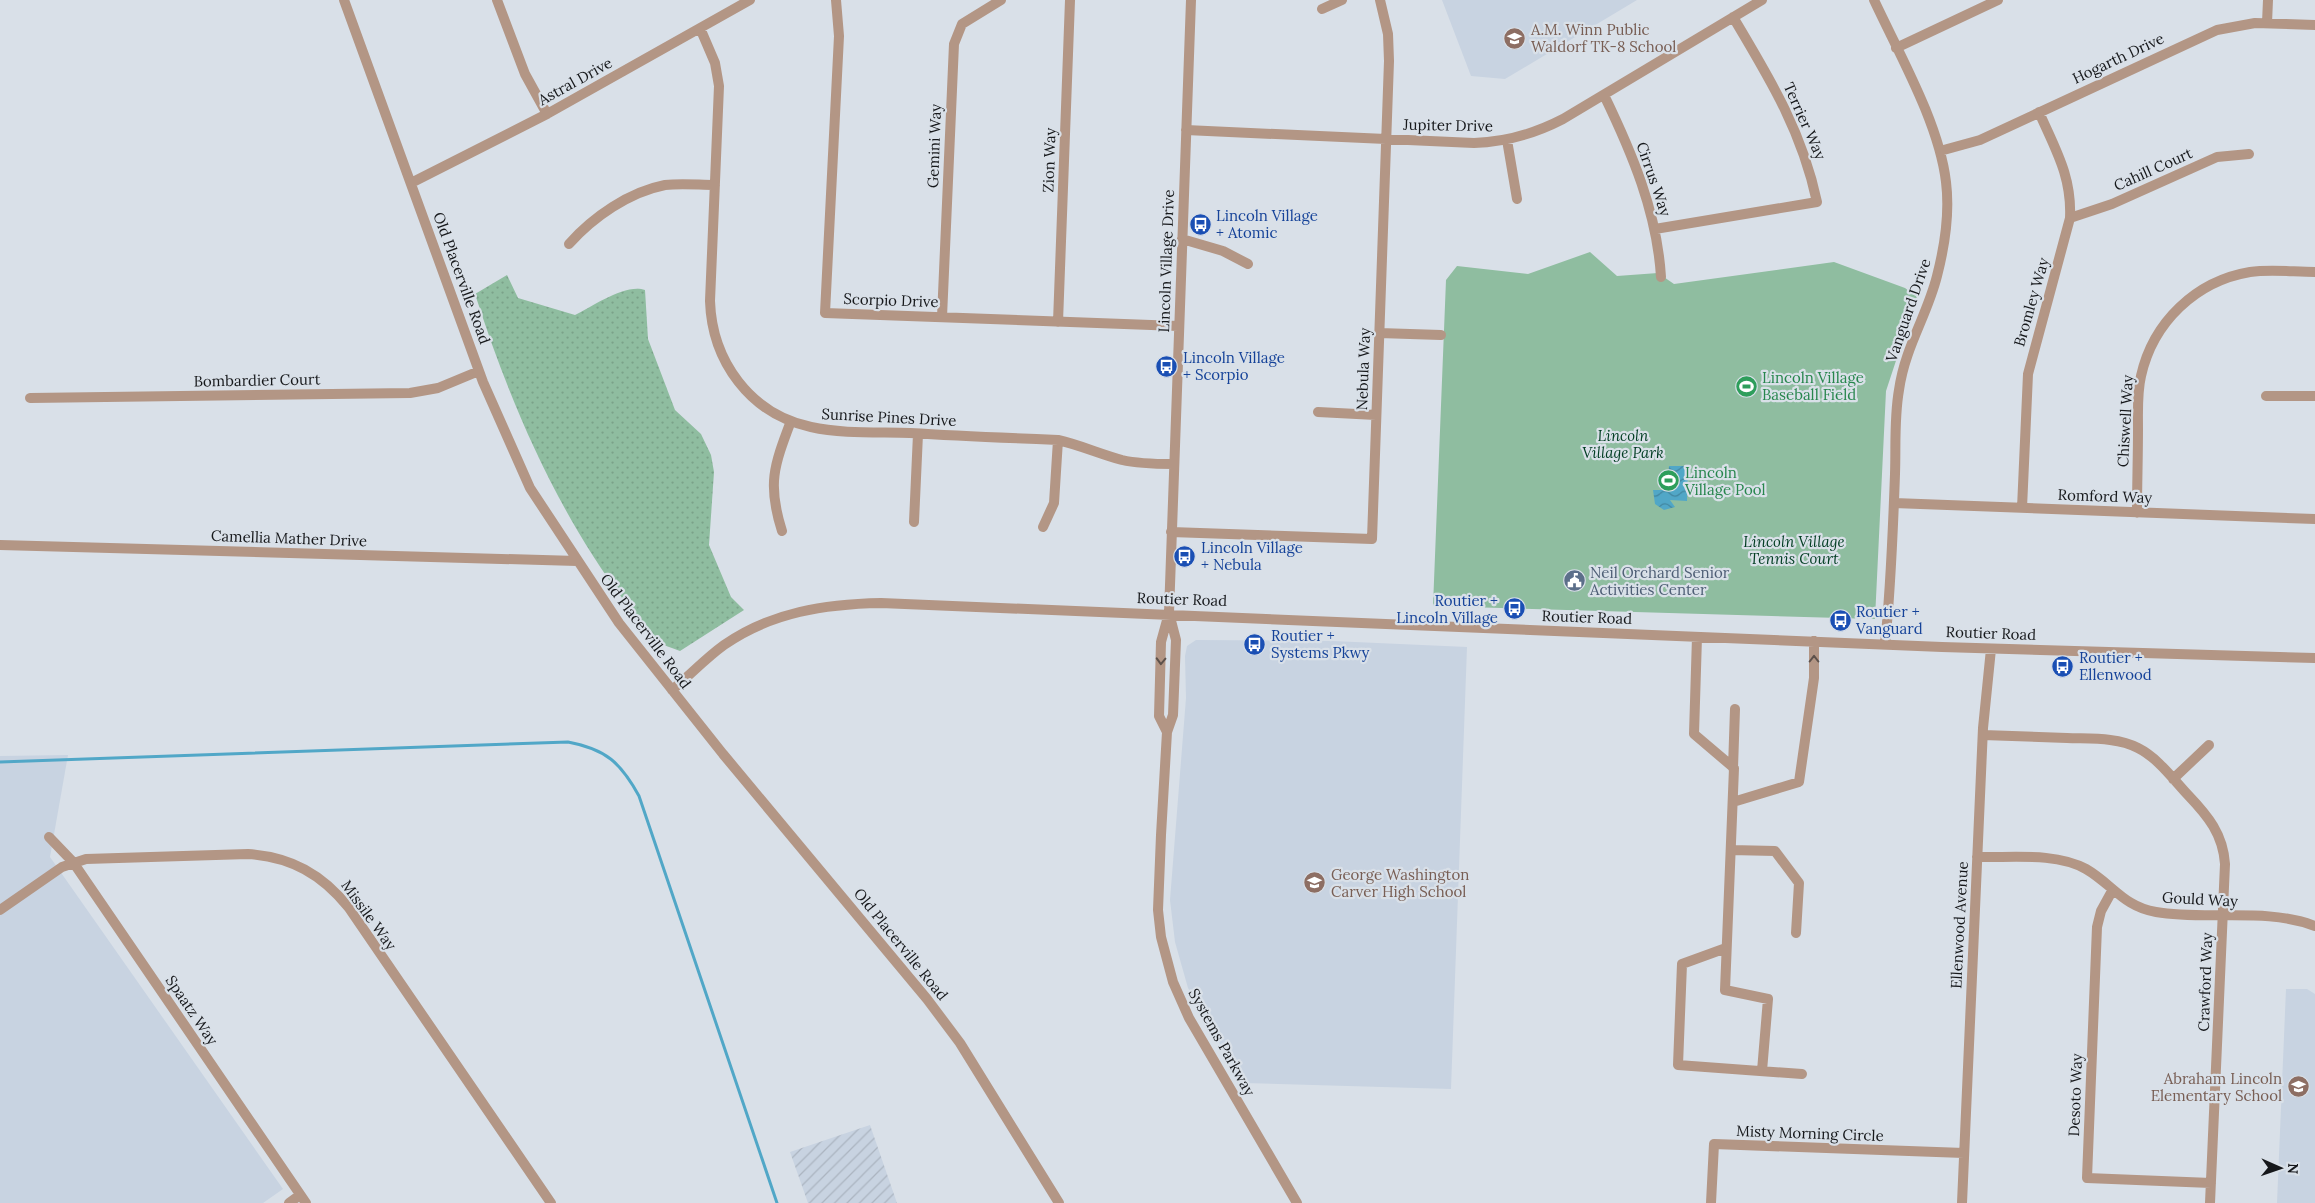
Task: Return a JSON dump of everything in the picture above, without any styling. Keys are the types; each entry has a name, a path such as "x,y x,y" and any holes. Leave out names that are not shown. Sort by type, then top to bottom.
{"street":[{"name":"Old Placerville Road","path":"344,0 500,425 530,488 619,624 944,1021 965,1050 1059,1203"},
{"path":"497,0 525,74 547,114"},
{"name":"Astral Drive","path":"412,183 547,114 750,0"},
{"name":"Scorpio Drive","path":"836,0 839,36 825,313 1178,326"},
{"name":"Gemini Way","path":"942,318 954,44 962,24 1001,0"},
{"name":"Zion Way","path":"1058,322 1070,0"},
{"name":"Lincoln Village Drive","path":"1169,613 1191,0"},
{"path":"1322,9 1342,0"},
{"name":"Nebula Way","path":"1172,532 1372,539 1389,48 1380,0"},
{"name":"Jupiter Drive","path":"1186,130 1474,143 1507,140 1541,130 1604,95 1762,0"},
{"name":"Vanguard Drive","path":"1874,0 1930,124 1940,151 1948,198 1946,236 1936,282 1912,337 1902,371 1897,404 1894,503 1885,644"},
{"path":"1896,48 1998,0"},
{"path":"2267,23 2268,0"},
{"name":"Terrier Way","path":"1655,229 1817,202 1806,156 1790,116 1733,17"},
{"name":"Hogarth Drive","path":"1940,151 1980,140 2205,34 2230,27 2267,23 2315,26"},
{"name":"Sunrise Pines Drive","path":"700,28 715,63 719,86 710,300 712,322 717,344 726,364 745,391 762,405 791,421 820,429 1058,440 1079,444 1124,460 1147,464 1173,464"},
{"name":"Cirrus Way","path":"1604,95 1627,144 1644,190 1655,229 1661,277"},
{"name":"Bromley Way","path":"2022,508 2028,374 2070,218 2071,198 2066,174 2038,112"},
{"path":"1507,140 1516,199"},
{"name":"Cahill Court","path":"2070,218 2112,204 2217,157 2249,154"},
{"path":"569,244 598,216 645,191 676,184 715,185"},
{"path":"1182,239 1223,251 1248,264"},
{"name":"Chiswell Way","path":"2137,513 2140,387 2148,354 2164,324 2179,307 2197,293 2228,278 2261,271 2315,272"},
{"path":"1379,333 1441,335"},
{"name":"Bombardier Court","path":"30,398 410,393 438,388 480,371"},
{"path":"2266,396 2315,396"},
{"path":"1318,412 1376,415"},
{"path":"782,531 774,504 773,481 779,452 791,421"},
{"path":"914,522 918,434"},
{"path":"1043,527 1054,503 1058,440"},
{"name":"Romford Way","path":"1894,503 2315,519"},
{"name":"Camellia Mather Drive","path":"0,545 577,562"},
{"name":"Routier Road","path":"672,690 723,646 747,630 775,619 820,607 881,603 1169,613 1991,649 2315,658"},
{"name":"Systems Parkway","path":"1167,732 1159,716 1161,642 1169,613"},
{"name":"Systems Parkway","path":"1169,613 1176,640 1173,715 1167,732 1158,910 1166,958 1173,982 1189,1018 1297,1203"},
{"path":"1697,637 1694,734 1733,768"},
{"path":"1732,802 1799,782 1814,678 1814,641"},
{"name":"Ellenwood Avenue","path":"1962,1203 1982,736 1991,649"},
{"path":"1735,709 1725,990 1768,999 1762,1071"},
{"name":"Crawford Way","path":"1982,736 2118,741 2134,746 2148,754 2212,822 2222,842 2225,864 2210,1203"},
{"path":"2173,780 2210,745"},
{"name":"Spaatz Way","path":"49,837 73,862 303,1199"},
{"path":"1730,850 1775,851 1799,883 1796,933"},
{"name":"Missile Way","path":"0,910 73,862 86,859 248,854 283,859 316,875 329,885 349,908 551,1203"},
{"name":"Gould Way","path":"1977,857 2066,861 2096,875 2112,891 2132,904 2152,912 2284,918 2315,926"},
{"name":"Desoto Way","path":"2112,891 2101,911 2097,927 2086,1178 2211,1183"},
{"path":"1726,948 1682,964 1678,1065 1802,1074"},
{"name":"Misty Morning Circle","path":"1711,1203 1714,1144 1964,1153"},
{"path":"288,1203 303,1199"}],"shaded area":[{"name":"A.M. Winn Public Waldorf TK-8 School","path":"1442,0 1637,0 1505,79 1471,76"},
{"name":"George Washington Carver High School","path":"1196,640 1332,641 1467,647 1451,1089 1244,1083 1205,1019 1188,988 1175,942 1170,900 1186,698 1185,656 1187,646"},
{"path":"68,755 50,857 283,1189 263,1203 0,1203 0,756"},
{"name":"Abraham Lincoln Elementary School","path":"2286,989 2307,989 2315,994 2315,1203 2277,1203"},
{"path":"870,1125 897,1203 808,1203 790,1152"}],"green space":[{"name":"Lincoln Village Park","path":"1590,252 1617,276 1658,273 1674,284 1834,262 1905,288 1917,297 1886,391 1875,619 1433,606 1446,280 1457,266 1528,274"},
{"path":"507,275 518,298 575,315 619,292 637,289 645,290 648,339 675,410 701,434 711,455 714,472 709,545 731,597 744,610 680,651 659,643 636,618 600,567 577,530 537,454 504,375 475,294"}],"water":[{"path":"1669,466 1688,466 1687,501 1670,500 1675,507 1664,510 1655,504 1653,490 1667,490"}],"waterway":[{"path":"0,762 568,742 602,753 619,766 639,796 777,1203"}],"place":[{"name":"A.M. Winn Public Waldorf TK-8 School","path":"1515,38"},
{"name":"Lincoln Village + Atomic","path":"1200,224"},
{"name":"Lincoln Village + Scorpio","path":"1167,366"},
{"name":"Lincoln Village Baseball Field","path":"1746,386"},
{"name":"Lincoln Village Pool","path":"1669,481"},
{"name":"Lincoln Village + Nebula","path":"1185,556"},
{"name":"Neil Orchard Senior Activities Center","path":"1574,581"},
{"name":"Routier + Lincoln Village","path":"1514,609"},
{"name":"Routier + Vanguard","path":"1840,620"},
{"name":"Routier + Systems Pkwy","path":"1255,644"},
{"name":"Routier + Ellenwood","path":"2063,666"},
{"name":"George Washington Carver High School","path":"1315,883"},
{"name":"Abraham Lincoln Elementary School","path":"2298,1087"}],"park label":[{"name":"Lincoln Village Tennis Court","path":"1794,550"}]}
